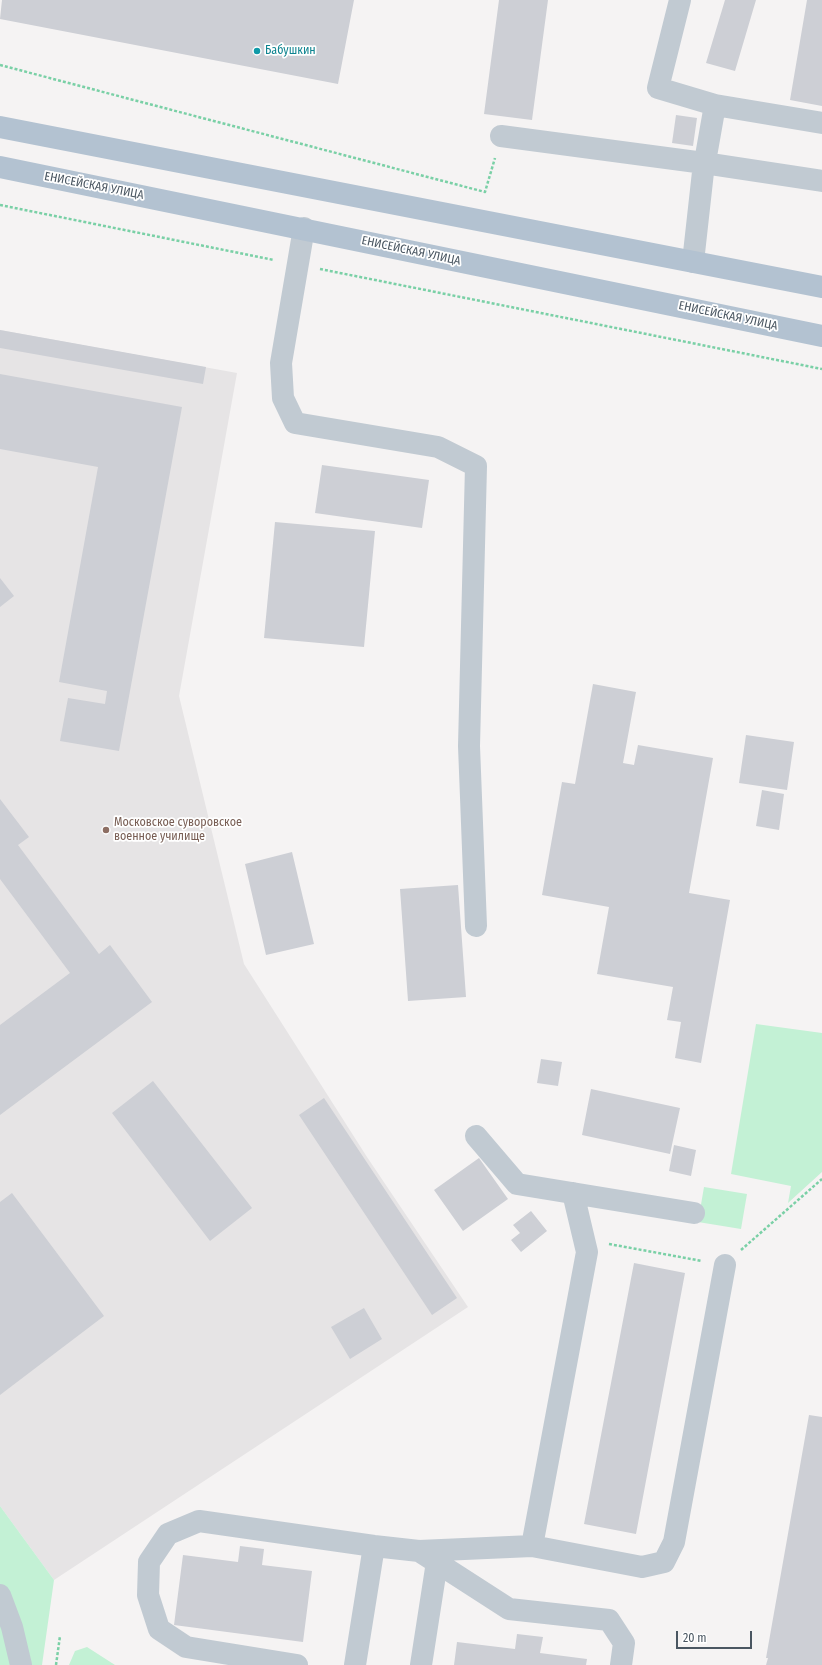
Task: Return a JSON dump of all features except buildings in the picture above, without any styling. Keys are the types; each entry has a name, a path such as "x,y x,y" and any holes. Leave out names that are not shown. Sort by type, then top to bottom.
{"main road":[{"path":"0,127 822,287"},
{"name":"ЕНИСЕЙСКАЯ УЛИЦА","path":"0,167 304,228 822,336"}],"lane":[{"path":"680,0 658,88 715,105 822,123"},
{"path":"693,262 704,162 715,105"},
{"path":"501,136 704,162 822,181"},
{"path":"304,228 281,363 283,398 294,423 438,447 476,466 469,746 476,926"},
{"path":"476,1136 517,1184 694,1213"},
{"path":"532,1546 587,1252 573,1193"},
{"path":"297,1665 186,1646 159,1629 148,1595 149,1562 168,1534 199,1521 419,1551 532,1546 642,1567 664,1562 674,1542 725,1264"},
{"path":"355,1665 374,1546"},
{"path":"419,1551 509,1608 609,1620 624,1643 621,1665"},
{"path":"421,1665 437,1562"},
{"path":"0,1595 12,1627 21,1665"}],"path":[{"path":"0,65 484,192 501,136"},
{"path":"0,205 822,369"},
{"path":"584,1240 725,1264 822,1179"},
{"path":"56,1665 60,1636"}],"shaded area":[{"name":"Московское суворовское военное училище","path":"0,330 237,373 179,696 244,964 367,1157 468,1307 54,1580 0,1506"}],"green space":[{"path":"756,1024 822,1033 822,1172 788,1203 791,1186 731,1174"},
{"path":"704,1187 747,1194 741,1229 698,1222"},
{"path":"0,1506 54,1580 42,1665 0,1665"},
{"path":"87,1647 115,1665 69,1665 75,1651"}],"place":[{"name":"Бабушкин","path":"257,51"},
{"name":"Московское суворовское военное училище","path":"106,830"}]}
